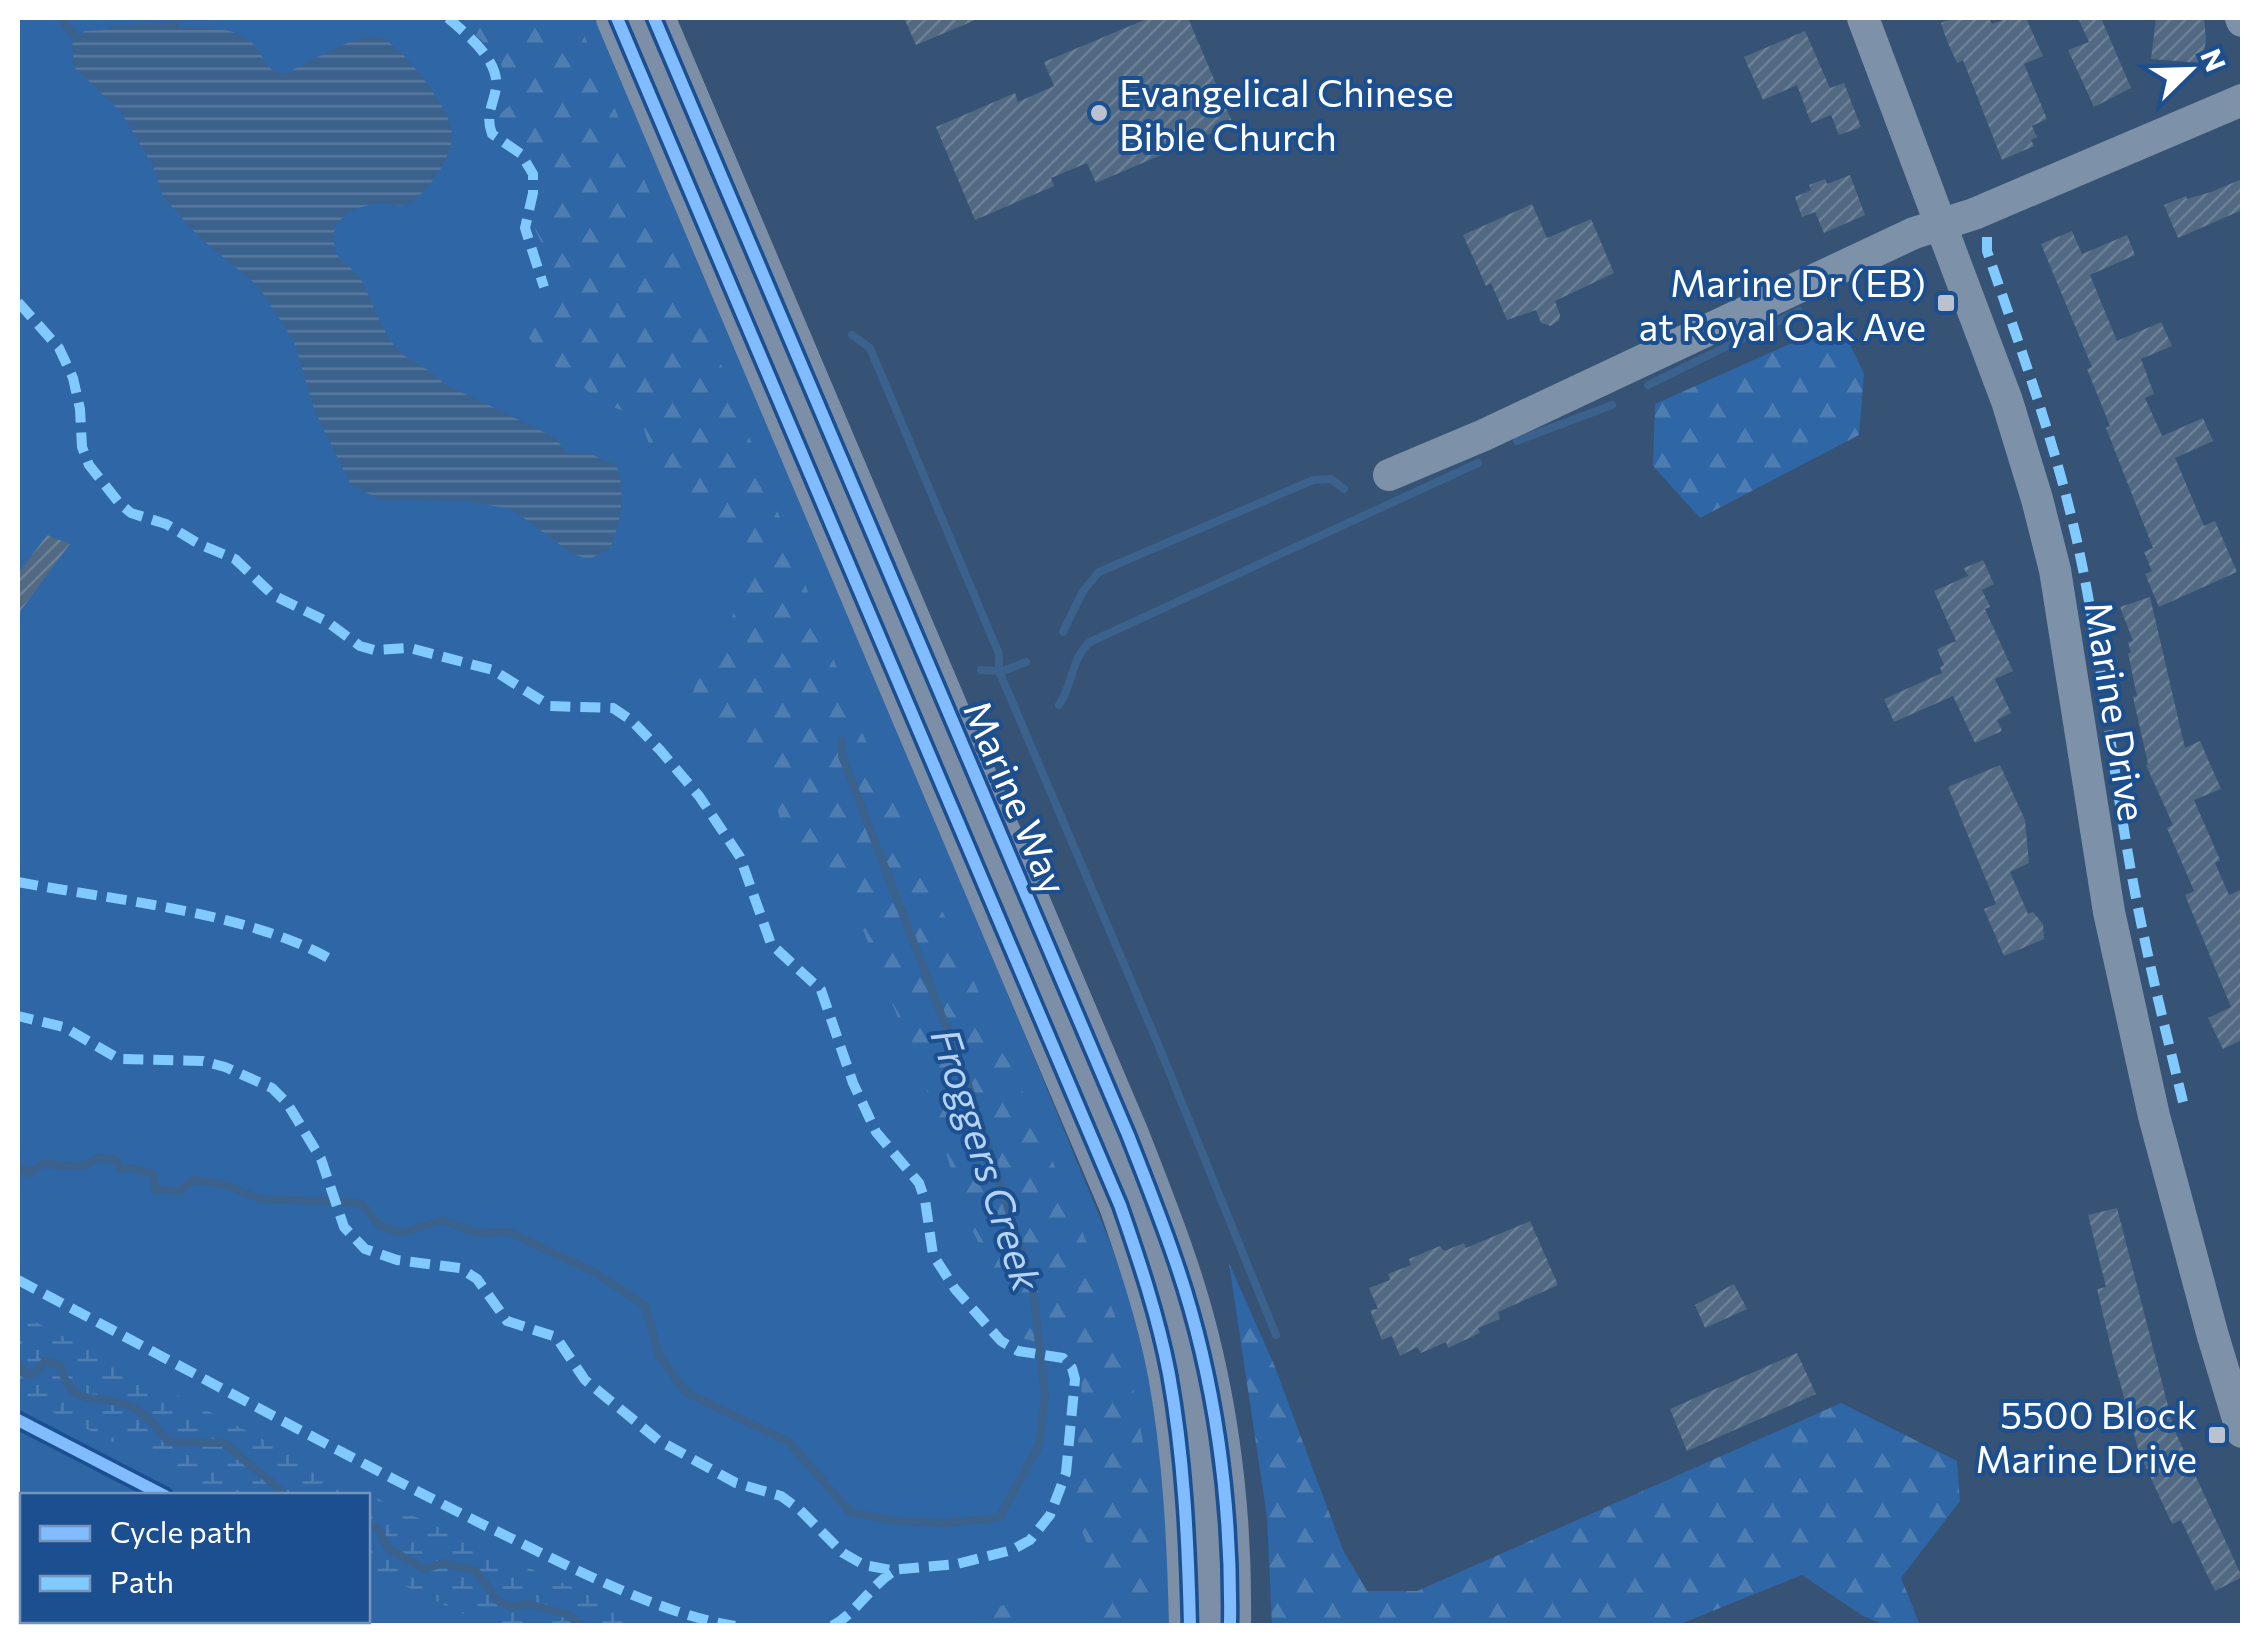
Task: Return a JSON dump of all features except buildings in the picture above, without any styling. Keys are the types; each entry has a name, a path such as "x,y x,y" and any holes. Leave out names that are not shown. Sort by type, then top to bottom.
{"main road":[{"name":"Marine Way","path":"617,18 1120,1205 1147,1285 1169,1372 1183,1469 1190,1626"},
{"name":"Marine Way","path":"654,18 1128,1135 1175,1258 1192,1318 1220,1452 1229,1536 1230,1626"}],"street":[{"name":"Marine Drive","path":"1863,18 2006,401 2037,499 2054,570 2109,912 2154,1116 2242,1432"},
{"path":"1389,475 1914,233 1974,214 2242,100"}],"green space":[{"path":"18,18 596,18 863,641 1130,1298 1147,1364 1168,1506 1170,1625 274,1626 268,1623 370,1623 370,1493 20,1493 20,1623 66,1623 18,1625"},
{"path":"457,18 577,18 728,381 857,721 1006,1053 1124,1339 1156,1512 1148,1625 968,1626 961,1618 1004,1605 1034,1605 1036,1617 1051,1623 1095,1618 1099,1574 1077,1518 1082,1381 1079,1362 1065,1351 1013,1335 1009,1289 985,1255 964,1214 930,1098 846,887 820,880 802,869 791,854 768,778 756,758 735,738 694,712 690,700 697,681 714,657 740,599 742,577 731,540 721,522 660,474 644,430 631,414 598,401 571,375 549,363 529,338 523,323 560,299 563,287 535,229 543,185 542,162 530,146 503,131 498,116 509,106 506,76 495,55"},
{"path":"1839,322 1864,374 1859,435 1700,518 1653,466 1655,404"},
{"path":"1229,1263 1275,1367 1343,1550 1367,1591 1417,1591 1841,1403 1957,1461 1960,1501 1901,1578 1920,1625 1885,1625 1863,1616 1802,1575 1678,1625 1272,1625 1267,1517"},
{"path":"18,1313 367,1493 216,1493 18,1395"},
{"path":"370,1495 656,1625 486,1625 370,1569"}],"shaded area":[{"path":"177,22 179,28 239,34 255,46 272,69 282,74 345,44 371,37 393,46 420,74 444,109 451,128 449,152 431,182 410,203 371,205 340,220 334,235 336,252 360,278 388,337 405,356 443,383 556,438 566,453 588,453 616,465 621,508 609,550 588,559 573,554 511,509 465,501 381,500 351,485 315,412 294,341 258,286 199,237 163,197 153,166 121,112 74,67 72,44 84,31"}],"waterway":[{"path":"61,18 76,38"},
{"path":"1648,385 1799,311"},
{"path":"852,335 870,348 999,654 999,671 1158,1044 1276,1335"},
{"path":"1517,441 1612,405"},
{"path":"1059,705 1079,656 1090,642 1478,463"},
{"path":"1063,632 1083,591 1099,572 1313,480 1331,479 1344,489"},
{"path":"981,670 1003,671 1026,662"},
{"name":"Froggers Creek","path":"18,1167 30,1173 42,1164 77,1166 97,1158 114,1159 122,1170 130,1168 153,1174 155,1189 179,1191 194,1180 223,1184 261,1199 361,1203 380,1226 403,1233 441,1220 479,1233 509,1232 594,1272 645,1305 659,1356 687,1393 789,1442 850,1512 896,1521 944,1523 999,1518 1039,1445 1045,1395 1032,1283 968,1084 842,756 842,741"},
{"path":"18,1364 25,1374 35,1373 45,1361 60,1365 71,1389 78,1394 134,1408 168,1442 225,1443 283,1493"},
{"path":"370,1525 377,1527 388,1548 424,1569 443,1563 476,1571 498,1601 512,1607 529,1604 569,1615 581,1626"}],"marked path":[{"path":"448,18 480,48 493,68 496,88 489,116 492,134 521,154 533,174 525,228 544,287"},
{"path":"1987,237 1987,251 2048,431 2077,541 2132,875 2183,1102"},
{"path":"18,302 59,348 73,378 82,447 89,465 131,513 166,524 235,559 273,595 326,621 360,646 374,650 410,648 493,670 550,706 613,708 631,720 660,750 699,796 740,857 771,944 821,990 853,1083 876,1132 919,1183 933,1255 955,1289 1001,1341 1018,1351 1063,1358 1072,1368 1075,1379 1066,1473 1050,1515 1030,1540 1012,1550 957,1564 891,1570 864,1565 843,1553 781,1496 736,1483 658,1440 585,1380 556,1337 507,1321 477,1279 460,1268 397,1260 365,1249 344,1227 321,1159 287,1103 272,1088 203,1061 119,1059 64,1027 18,1016"},
{"path":"18,882 221,919 299,944 332,960"},
{"path":"18,1280 541,1553 640,1598 735,1626"},
{"path":"832,1626 896,1570"}],"cycle path":[{"path":"617,18 1120,1205 1154,1310 1169,1374 1184,1499 1190,1626"},
{"path":"654,18 1128,1135 1169,1242 1200,1347 1218,1439 1228,1532 1230,1626"},
{"path":"18,1420 159,1493"}],"place":[{"name":"Evangelical Chinese Bible Church","path":"1099,113"},
{"name":"Marine Dr (EB) at Royal Oak Ave","path":"1946,303"},
{"name":"5500 Block Marine Drive","path":"2217,1435"}]}
